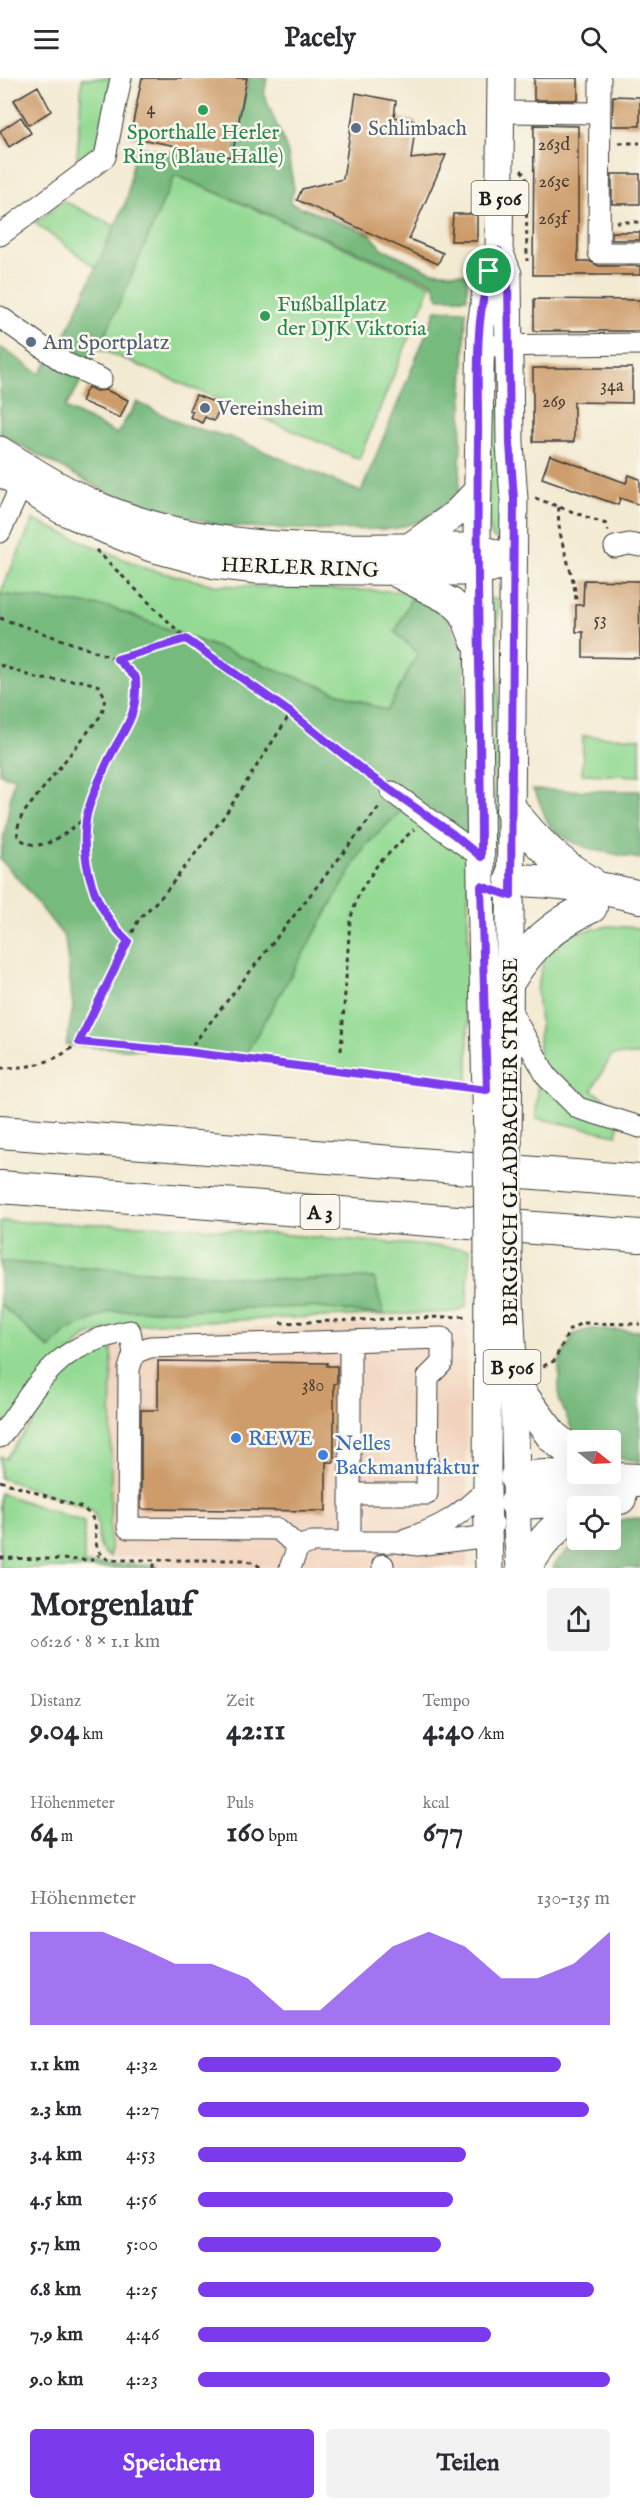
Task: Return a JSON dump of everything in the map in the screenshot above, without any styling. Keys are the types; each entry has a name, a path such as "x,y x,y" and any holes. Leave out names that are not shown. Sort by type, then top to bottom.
{"highway":[{"path":"512,811 545,850 595,897"},
{"path":"501,887 554,880 595,897 640,909"},
{"path":"509,993 523,958 555,926 595,897 640,897"},
{"path":"0,1132 640,1181"},
{"name":"A 3","path":"0,1187 640,1236"},
{"path":"522,1379 543,1426 567,1447"},
{"path":"526,1568 540,1545 593,1493 640,1480"},
{"path":"516,1490 640,1497"}],"main road":[{"name":"BERGISCH GLADBACHER STRASSE","path":"497,1139 487,1090 501,887 512,811 514,562 508,274 499,251 501,78"},
{"name":"BERGISCH GLADBACHER STRASSE","path":"489,1568 486,1489 498,1255 497,1139 509,993 501,887 481,857 477,491 480,346 489,271 499,251"},
{"name":"HERLER RING","path":"0,450 54,483 103,508 190,535 271,546 409,547 477,560"},
{"name":"HERLER RING","path":"11,479 61,510 108,531 152,548 215,565 257,570 389,571 477,560"},
{"path":"409,547 454,514 477,491"},
{"path":"477,560 514,562"},
{"path":"389,571 429,588 452,602 463,613 477,651"},
{"name":"BERGISCH GLADBACHER STRASSE","path":"498,1255 522,1379 516,1490 520,1568"},
{"path":"486,1489 516,1490"}],"street":[{"path":"0,235 105,157 121,78"},
{"path":"600,78 599,253 640,253"},
{"path":"501,112 599,112"},
{"path":"0,317 65,363 100,379"},
{"path":"480,346 640,344"},
{"path":"0,532 11,479"},
{"path":"615,547 629,544 640,546"},
{"path":"392,792 453,834 481,857"},
{"path":"509,993 547,1077 578,1108 640,1127"},
{"path":"0,1437 45,1375 60,1359 87,1342 130,1331 134,1353 129,1369 128,1528 278,1529 298,1547"},
{"path":"134,1353 150,1347 442,1338 442,1363 428,1377 427,1494 350,1494"},
{"path":"350,1341 350,1542"},
{"path":"397,1542 444,1525 460,1514 486,1489"},
{"path":"290,1568 298,1547 312,1542 397,1542 426,1545 489,1536 500,1506 516,1490"}],"path":[{"path":"528,495 606,524 615,547"},
{"path":"560,507 561,534 576,585 576,602"},
{"path":"92,545 186,639 291,713 392,792 187,1052"},
{"path":"0,618 117,659 136,678 137,698 132,720 107,763 86,818 89,876 100,907 112,927 128,941"},
{"path":"117,659 186,639"},
{"path":"0,666 39,679 83,681 99,686 105,697 102,714 22,815 17,830 18,837 26,844 36,847 49,842 86,818"},
{"path":"0,1068 26,1068 52,1061 67,1053 79,1042 139,919 164,894 225,815 291,713"},
{"path":"341,1052 350,921 359,893 378,864 402,843 425,816"},
{"path":"79,1042 187,1052 487,1090"},
{"path":"522,1379 554,1361 570,1329 582,1323 640,1324"},
{"path":"0,1558 93,1560 99,1555"},
{"path":"154,1560 154,1568"}],"shaded area":[{"path":"466,1322 467,1568 157,1568 157,1557 110,1557 112,1335 153,1330"}],"green space":[{"path":"82,78 113,78 95,156 76,173"},
{"path":"248,78 267,78 264,95 287,150 294,189 290,203 370,234 382,248 430,271 467,274 467,298 439,298 433,283 175,175 124,294 65,408 117,434 137,402 186,426 230,437 361,492 436,310 466,311 459,496 420,521 394,529 319,530 220,526 108,493 0,434 0,347 40,374 65,336 127,199 135,146 233,162"},
{"name":"Fußballplatz der DJK Viktoria","path":"175,175 431,285 359,459 98,348"},
{"path":"64,201 115,226 96,268 35,223"},
{"path":"500,405 502,541 493,538 489,527 490,406"},
{"path":"33,520 147,569 215,585 414,592 418,653 387,711 109,607 0,594"},
{"path":"414,592 444,610 464,652 468,858 402,810 365,846 244,1057 66,1045 73,1007 65,938 0,859 14,778 0,774 0,594 109,607 387,711 418,653 395,632"},
{"path":"489,599 498,599 502,851 495,851"},
{"path":"583,736 640,738 640,776 582,774"},
{"path":"533,790 640,791 640,859 582,846 561,835 549,824"},
{"path":"402,810 468,858 468,1084 244,1057 365,846"},
{"path":"609,926 640,928 640,1055 612,1055 592,1090 620,1110 617,1135 536,1118 540,1023 537,990 544,958 568,934"},
{"path":"0,1221 172,1226 470,1249 467,1303 466,1307 455,1312 384,1315 374,1278 289,1280 0,1262"},
{"path":"0,1262 289,1280 374,1278 384,1315 310,1307 111,1311 65,1332 50,1349 0,1304"},
{"path":"0,1304 49,1349 65,1332 111,1311 310,1307 381,1315 153,1323 110,1329 85,1337 0,1431"},
{"path":"591,1329 640,1331 640,1462 621,1458 621,1430 572,1430 559,1399 559,1362 574,1334"},
{"path":"112,1343 110,1557 101,1548 96,1517 92,1510 0,1478 0,1456 5,1459 45,1404 35,1396 64,1362"},
{"path":"0,1493 84,1522 84,1564 157,1565 157,1568 0,1568"},
{"path":"640,1518 640,1568 553,1568 569,1550 621,1550 621,1521"}],"building":[{"name":"Sporthalle Herler Ring (Blaue Halle)","path":"142,78 247,78 232,157 130,137"},
{"path":"534,78 578,78 578,100 534,100"},
{"path":"38,86 51,111 29,125 14,100"},
{"path":"356,93 396,101 394,117 416,121 411,159 446,155 409,239 443,253 438,264 297,200 302,189 343,179"},
{"path":"613,96 640,97 640,126 612,126"},
{"path":"21,117 31,133 9,147 0,131"},
{"path":"534,125 578,126 578,261 589,261 599,266 640,266 640,275 533,275"},
{"path":"612,174 640,174 640,204 612,204"},
{"path":"453,214 477,214 477,241 451,241"},
{"path":"612,232 640,232 640,240 612,240"},
{"path":"534,299 640,300 640,331 534,331"},
{"path":"533,368 632,368 632,403 574,402 574,442 533,442"},
{"path":"88,387 96,391 106,390 128,400 120,418 81,401"},
{"name":"Vereinsheim","path":"196,395 221,405 214,421 205,417 202,423 190,417 193,411 189,410"},
{"path":"550,455 626,483 629,475 640,479 640,505 620,498 618,505 542,478"},
{"path":"584,580 639,581 640,658 583,657 583,632 576,632 576,605 583,605"},
{"name":"REWE","path":"158,1361 327,1363 327,1366 337,1366 337,1383 334,1384 334,1462 326,1462 326,1511 141,1509 141,1410 158,1410"}],"place":[{"name":"Sporthalle Herler Ring (Blaue Halle)","path":"203,110"},
{"name":"Schlimbach","path":"356,128"},
{"name":"Fußballplatz der DJK Viktoria","path":"265,316"},
{"name":"Am Sportplatz","path":"31,342"},
{"name":"Vereinsheim","path":"205,408"},
{"name":"REWE","path":"236,1438"},
{"name":"Nelles Backmanufaktur","path":"323,1455"}],"route":[{"path":"499,251 508,274 514,562 511,896 481,886 487,1090 187,1052 79,1042 128,941 112,927 100,907 89,876 86,845 86,818 107,763 132,720 137,698 136,678 117,659 186,639 291,713 369,775 453,834 481,857 477,529 480,346 489,271 499,251"}]}
